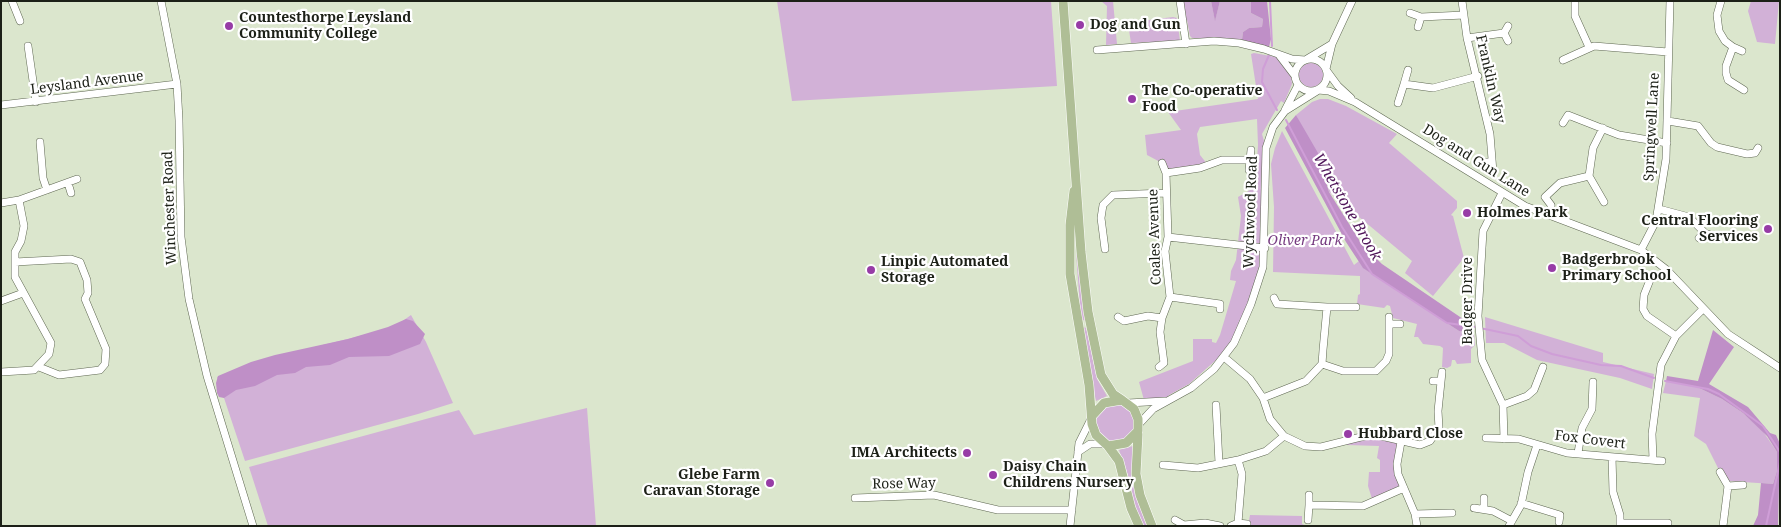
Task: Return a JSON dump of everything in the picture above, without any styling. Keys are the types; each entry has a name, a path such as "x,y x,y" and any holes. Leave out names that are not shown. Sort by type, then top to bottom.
{"main road":[{"path":"1063,1 1081,252 1096,361 1105,383 1113,394 1134,409 1139,428 1136,474 1140,495 1152,526"},
{"path":"1076,181 1072,203 1070,274 1090,384 1092,417 1096,436 1120,461 1131,508 1139,526"},
{"path":"1092,417 1104,403 1125,401"},
{"path":"1106,445 1126,444 1139,428"}],"street":[{"path":"12,1 20,21"},
{"name":"Winchester Road","path":"161,1 177,84 180,120 181,237 189,299 207,376 253,526"},
{"path":"1180,1 1186,44"},
{"path":"1277,53 1295,76 1298,85 1308,91 1317,90 1326,82 1326,70 1332,44 1352,1"},
{"name":"Franklin Way","path":"1462,1 1467,38 1478,76 1490,134 1494,172"},
{"path":"1575,1 1575,16 1589,47"},
{"name":"Springwell Lane","path":"1641,250 1656,221 1659,209 1667,143 1670,1"},
{"path":"1721,1 1717,15 1719,31 1733,48 1742,51"},
{"path":"16,11 24,9"},
{"path":"1410,12 1421,17 1464,15"},
{"path":"1418,27 1421,17"},
{"path":"1467,38 1506,29 1508,41"},
{"path":"1097,50 1214,41 1239,43 1292,59 1320,62 1326,70"},
{"path":"1295,76 1297,67 1332,44"},
{"path":"28,46 28,63 36,102"},
{"path":"1563,60 1589,47 1607,46 1668,52"},
{"path":"1733,48 1726,66 1726,73 1728,80 1744,90"},
{"name":"Dog and Gun Lane","path":"1326,70 1338,86 1355,102"},
{"path":"1398,103 1408,70"},
{"path":"1404,84 1433,88 1478,76"},
{"name":"Leysland Avenue","path":"1,106 177,84"},
{"name":"Wychwood Road","path":"1139,428 1153,409 1190,388 1214,369 1234,343 1254,297 1263,267 1265,248 1266,148 1274,127 1285,111 1298,85"},
{"name":"Dog and Gun Lane","path":"1317,90 1334,93 1355,102 1532,210 1628,243 1641,250 1667,270 1728,334 1780,368"},
{"name":"Wychwood Road","path":"1285,111 1317,90"},
{"path":"1563,123 1568,115 1635,139 1667,143"},
{"path":"1668,122 1698,126 1711,143 1717,147 1746,154 1755,153 1758,148"},
{"path":"1603,128 1593,148 1589,176 1604,202"},
{"path":"42,147 42,178 47,190"},
{"path":"1249,170 1248,160 1251,150"},
{"path":"1166,173 1200,168 1222,160 1248,160"},
{"path":"1479,162 1492,162"},
{"name":"Coales Avenue","path":"1162,163 1166,173 1165,194 1168,237 1165,251 1170,297 1162,318 1160,332 1164,364"},
{"path":"1551,205 1545,197 1560,183 1589,176"},
{"path":"1,203 19,200 77,179"},
{"path":"68,183 71,193"},
{"name":"Badger Drive","path":"1502,193 1488,218 1482,236 1478,323 1482,360 1503,405 1504,439"},
{"path":"1106,249 1108,239 1101,218 1103,205 1113,195 1165,194"},
{"path":"1,372 17,373 34,370 39,367 49,354 51,343 15,277 15,252 21,241 24,226 19,200"},
{"path":"1659,209 1689,217 1702,235 1713,236"},
{"path":"1168,237 1265,248"},
{"path":"15,262 71,259 80,262 87,280 88,293 85,300 106,349 105,364 100,370 59,375 39,367"},
{"path":"1650,280 1644,295 1643,309 1647,316 1676,336"},
{"path":"1,301 23,293"},
{"path":"1170,297 1221,304"},
{"path":"1275,303 1356,307"},
{"path":"1263,398 1306,381 1322,364 1327,307"},
{"path":"1653,459 1652,434 1661,365 1676,336 1703,309"},
{"path":"1118,317 1124,321 1148,316 1162,318"},
{"path":"1322,364 1343,371 1376,371 1386,361 1389,354 1390,320 1400,324"},
{"path":"1224,357 1242,370 1263,398 1270,419 1284,436 1305,446 1321,447 1364,436 1381,436 1420,445 1430,442 1440,428 1438,411 1442,372"},
{"path":"1503,405 1527,396 1534,390 1543,367"},
{"path":"1433,381 1441,381"},
{"path":"1578,453 1582,428 1592,409 1593,382"},
{"name":"Wychwood Road","path":"1125,401 1166,401"},
{"path":"1216,405 1219,463"},
{"path":"1070,526 1080,439 1092,417"},
{"path":"1163,465 1198,468 1238,460 1266,451 1284,436"},
{"name":"Fox Covert","path":"1486,438 1519,439 1537,445 1578,453 1662,460"},
{"path":"1401,442 1397,464 1404,488 1415,514 1416,526"},
{"path":"1078,452 1090,444 1106,445"},
{"path":"1474,508 1484,509 1510,523 1521,504 1528,472 1537,445"},
{"path":"1612,457 1613,492 1620,524 1649,525 1668,523"},
{"path":"1238,460 1242,474 1234,524 1247,524"},
{"path":"1720,472 1728,486 1723,526"},
{"path":"1728,486 1743,484"},
{"path":"1309,505 1363,506 1404,488"},
{"name":"Rose Way","path":"855,498 934,495 998,510 1072,510"},
{"path":"1308,520 1309,495"},
{"path":"1484,498 1484,509"},
{"path":"1521,504 1560,515 1559,522"},
{"path":"1415,514 1452,513"},
{"path":"1175,520 1184,525 1205,523 1220,526"}],"green space":[{"path":"777,1 1051,1 1057,86 792,101"},
{"path":"1101,1 1113,1 1117,44 1106,45 1107,6"},
{"path":"1182,1 1211,1 1215,20 1220,1 1251,1 1251,13 1263,19 1262,27 1249,28 1243,32 1242,40 1192,38 1187,20 1185,20"},
{"path":"1751,1 1779,1 1775,44 1757,42 1748,11"},
{"path":"1177,18 1180,41 1131,43 1129,30 1125,30 1125,23"},
{"path":"1251,54 1276,57 1291,76 1292,84 1284,103 1281,101 1262,134 1266,148 1263,267 1233,345 1189,384 1169,395 1166,401 1144,400 1139,382 1193,361 1193,339 1212,339 1212,342 1216,343 1220,335 1236,281 1230,280 1231,271 1236,260 1241,216 1238,197 1252,189 1256,174 1257,119 1200,127 1197,134 1200,155 1208,165 1166,173 1162,163 1147,155 1145,135 1181,130 1168,112 1258,99"},
{"path":"1311,63 1320,66 1323,75 1320,84 1311,87 1302,84 1299,75 1302,66"},
{"path":"1328,99 1346,106 1397,134 1389,143 1457,201 1457,208 1451,215 1453,216 1464,258 1433,296 1405,273 1412,261 1329,192 1327,179 1296,115 1312,102"},
{"name":"Oliver Park","path":"1282,131 1354,265 1359,261 1364,268 1459,331 1474,334 1475,345 1471,349 1471,363 1457,364 1455,360 1452,360 1451,366 1447,368 1442,367 1443,348 1423,344 1418,337 1414,337 1417,324 1393,318 1390,306 1387,305 1384,308 1357,304 1358,295 1360,294 1360,276 1273,272 1274,207 1271,164"},
{"path":"1077,254 1086,321 1081,319"},
{"path":"411,315 426,342 453,403 245,461 217,377 278,356 380,331 397,325"},
{"path":"1485,317 1603,353 1603,362 1654,374 1652,389 1620,378 1537,360 1504,343 1486,343"},
{"path":"1081,326 1086,328 1097,379 1107,396 1096,401"},
{"path":"1666,381 1697,387 1722,399 1743,413 1762,430 1777,452 1777,471 1773,484 1728,481 1720,472 1706,444 1694,436 1700,398 1663,393"},
{"path":"1115,404 1128,410 1134,423 1128,436 1115,442 1102,436 1096,423 1102,410"},
{"path":"587,408 596,526 268,526 249,467 459,410 474,435"},
{"path":"1365,436 1401,442 1398,455 1404,488 1373,502 1368,486 1369,472 1380,472 1380,460 1377,458 1379,446 1347,445 1342,441"},
{"path":"1133,446 1132,465 1135,492 1147,526 1142,526 1135,507 1128,475 1119,450"},
{"path":"1250,515 1302,516 1302,524 1307,526 1248,526"}],"shaded area":[{"path":"1211,1 1220,1 1215,21"},
{"path":"1251,1 1267,1 1271,39 1269,47 1242,40 1243,32 1249,28 1262,27 1263,19 1251,13"},
{"path":"1296,115 1318,153 1329,192 1363,246 1382,264 1466,321 1474,320 1474,334 1459,331 1363,268 1346,242 1285,128"},
{"path":"406,319 413,321 425,334 420,344 389,356 349,357 330,365 306,367 295,373 277,375 255,386 236,390 224,398 219,397 217,393 216,383 218,376 251,362 348,339 388,327"},
{"path":"1713,330 1734,347 1709,384 1748,407 1770,433 1776,435 1780,444 1778,526 1753,526 1758,515 1761,483 1773,484 1777,471 1777,452 1767,436 1743,413 1722,399 1697,387 1666,381 1667,376 1698,381"}],"waterway":[{"name":"Whetstone Brook","path":"1270,1 1272,46"},
{"name":"Whetstone Brook","path":"1269,55 1263,69 1262,82 1277,110"},
{"name":"Whetstone Brook","path":"1286,120 1342,227 1372,274 1447,323 1476,327"},
{"name":"Whetstone Brook","path":"1480,328 1518,336 1531,346 1552,354 1601,365 1621,366 1654,378"},
{"name":"Whetstone Brook","path":"1665,381 1708,389 1719,394 1763,426 1780,452"},
{"name":"Whetstone Brook","path":"1766,526 1780,462"}],"place":[{"name":"Dog and Gun","path":"1080,25"},
{"name":"Countesthorpe Leysland Community College","path":"229,26"},
{"name":"The Co-operative Food","path":"1132,99"},
{"name":"Holmes Park","path":"1467,213"},
{"name":"Central Flooring Services","path":"1768,229"},
{"name":"Badgerbrook Primary School","path":"1552,268"},
{"name":"Linpic Automated Storage","path":"871,270"},
{"name":"Hubbard Close","path":"1348,434"},
{"name":"IMA Architects","path":"967,453"},
{"name":"Daisy Chain Childrens Nursery","path":"993,475"},
{"name":"Glebe Farm Caravan Storage","path":"770,483"}]}
